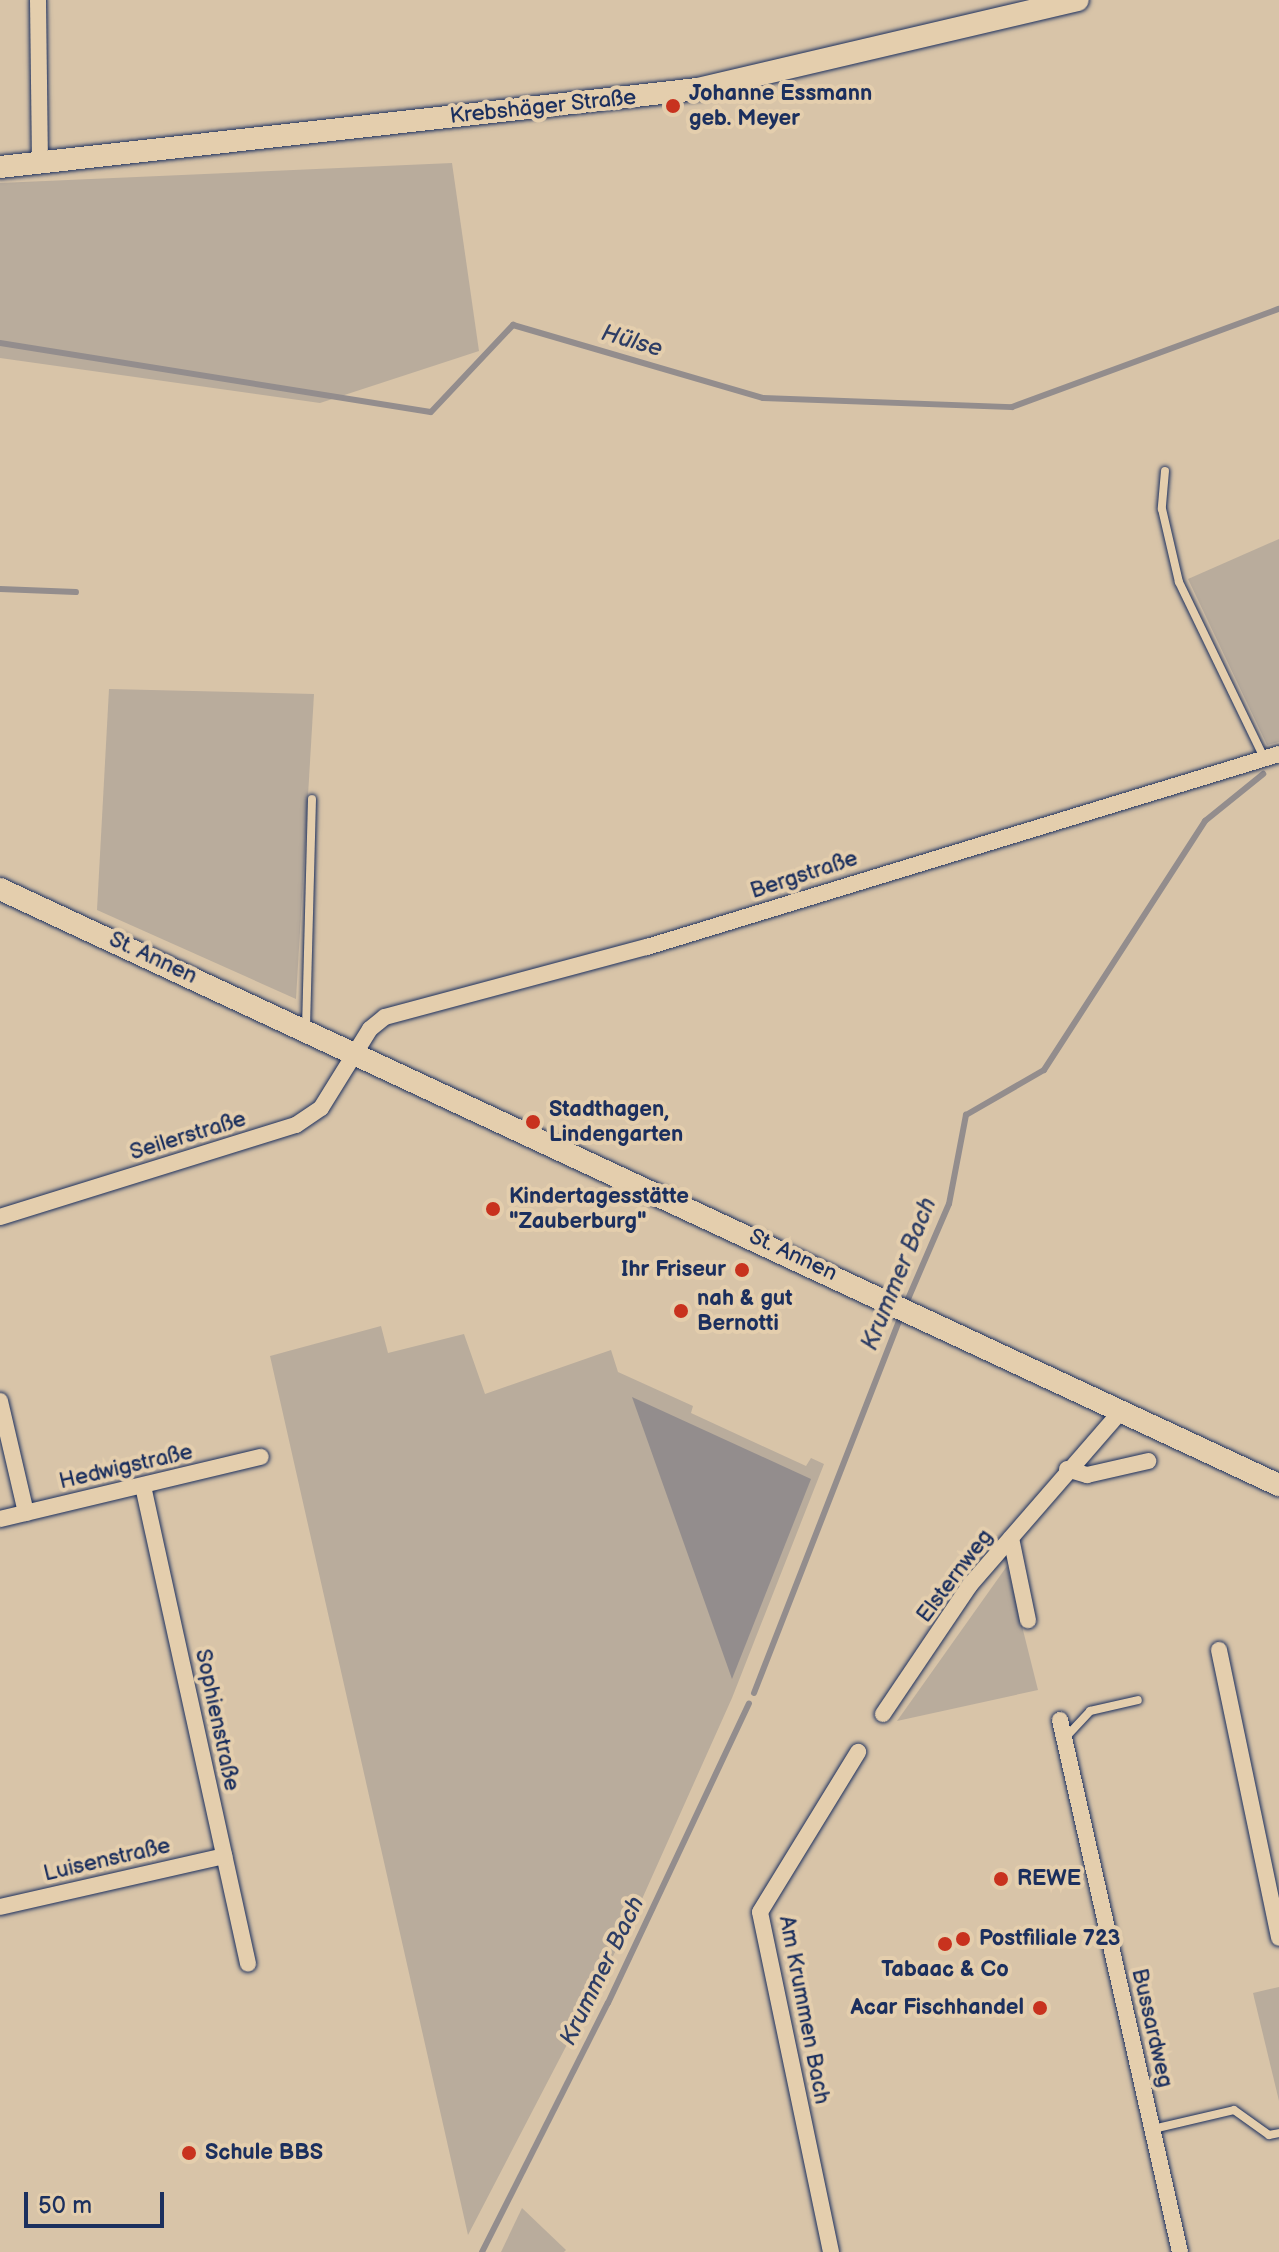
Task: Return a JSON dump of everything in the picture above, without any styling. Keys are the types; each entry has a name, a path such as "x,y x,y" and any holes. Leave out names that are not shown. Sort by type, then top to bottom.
{"main road":[{"name":"Krebshäger Straße","path":"0,167 698,89 1078,0"},
{"name":"St. Annen","path":"0,889 905,1307 1279,1485"}],"street":[{"path":"38,0 40,162"},
{"name":"Bergstraße","path":"356,1052 370,1029 385,1017 647,947 1271,755"},
{"name":"Seilerstraße","path":"0,1217 296,1125 321,1108 356,1052"},
{"path":"0,1401 26,1513"},
{"name":"Elsternweg","path":"883,1714 970,1585 1067,1469 1122,1410"},
{"name":"Hedwigstraße","path":"0,1519 261,1457"},
{"path":"1067,1469 1087,1475 1148,1461"},
{"name":"Sophienstraße","path":"143,1486 248,1964"},
{"path":"1011,1538 1028,1620"},
{"path":"1219,1650 1279,1938"},
{"name":"Bussardweg","path":"1060,1720 1180,2252"},
{"name":"Am Krummen Bach","path":"831,2252 760,1912 858,1752"},
{"name":"Luisenstraße","path":"0,1905 224,1856"}],"lane":[{"path":"1165,471 1162,509 1179,582 1271,755"},
{"path":"306,1029 312,799"},
{"path":"1064,1739 1090,1711 1138,1700"},
{"path":"1153,2129 1234,2110 1269,2135 1279,2133"}],"shaded area":[{"path":"452,163 479,351 320,403 0,358 0,183"},
{"path":"1279,539 1279,742 1267,745 1188,579"},
{"path":"109,689 314,694 296,999 97,910"},
{"path":"381,1326 388,1353 464,1334 485,1394 611,1350 618,1372 693,1406 691,1413 806,1466 811,1458 824,1464 732,1698 638,1908 468,2235 270,1356"},
{"path":"632,1397 811,1479 732,1679"},
{"path":"1007,1566 1038,1690 897,1721"},
{"path":"1279,1987 1279,2101 1253,1993"},
{"path":"522,2208 566,2250 564,2252 501,2252"}],"waterway":[{"name":"Hülse","path":"0,343 431,412 513,325 763,398 1012,407 1279,309"},
{"path":"0,589 76,592"},
{"name":"Krummer Bach","path":"905,1306 949,1204 966,1115 1044,1070 1205,821 1263,774"},
{"name":"Krummer Bach","path":"754,1693 901,1316"},
{"name":"Krummer Bach","path":"482,2252 608,2003 749,1704"}],"place":[{"name":"Johanne Essmann geb. Meyer","path":"673,106"},
{"name":"Stadthagen, Lindengarten","path":"533,1122"},
{"name":"Kindertagesstätte \"Zauberburg\"","path":"493,1209"},
{"name":"Ihr Friseur","path":"742,1270"},
{"name":"nah & gut Bernotti","path":"681,1311"},
{"name":"REWE","path":"1001,1879"},
{"name":"Postfiliale 723","path":"963,1939"},
{"name":"Tabaac & Co","path":"945,1944"},
{"name":"Acar Fischhandel","path":"1040,2008"},
{"name":"Schule BBS","path":"189,2153"}]}
